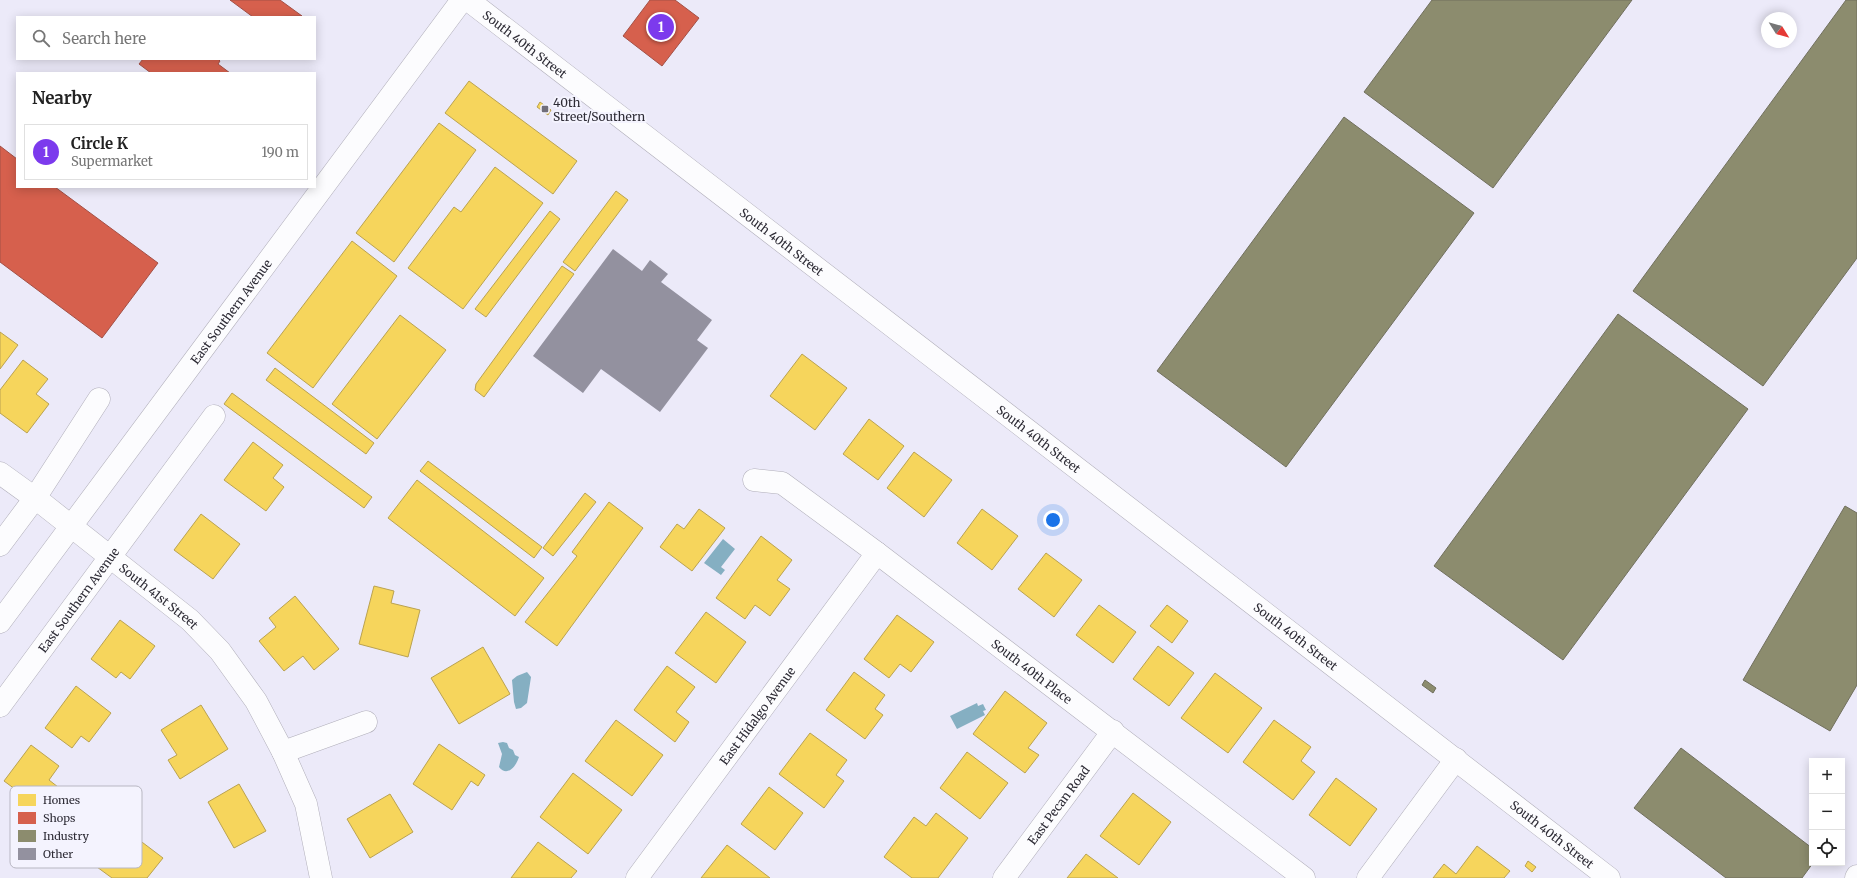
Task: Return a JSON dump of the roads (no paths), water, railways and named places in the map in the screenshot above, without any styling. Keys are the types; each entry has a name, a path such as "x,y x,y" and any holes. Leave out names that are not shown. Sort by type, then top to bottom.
{"street":[{"name":"East Southern Avenue","path":"0,622 462,0"},
{"name":"South 40th Street","path":"468,0 1609,878"},
{"path":"0,545 35,498 99,399"},
{"name":"East Southern Avenue","path":"0,706 214,416"},
{"name":"South 41st Street","path":"0,473 35,498 109,558 190,620 220,651 256,700 283,752 306,804 319,878"},
{"name":"South 40th Place","path":"754,480 782,483 1113,731 1304,878"},
{"name":"East Hidalgo Avenue","path":"637,878 877,553"},
{"path":"283,752 366,722"},
{"name":"East Pecan Road","path":"1004,878 1113,731"},
{"path":"1368,878 1456,759"}],"water":[{"path":"723,539 735,549 721,567 725,570 721,575 704,563"},
{"path":"527,672 531,677 527,703 521,708 516,709 512,680"},
{"path":"977,703 978,706 983,704 986,710 983,711 985,715 957,729 950,716"},
{"path":"498,743 507,743 515,755 519,757 516,764 511,770 508,771 502,770 499,767 502,754"}],"place":[{"name":"Circle K","path":"661,27"},
{"name":"40th Street/Southern","path":"545,109"}]}
